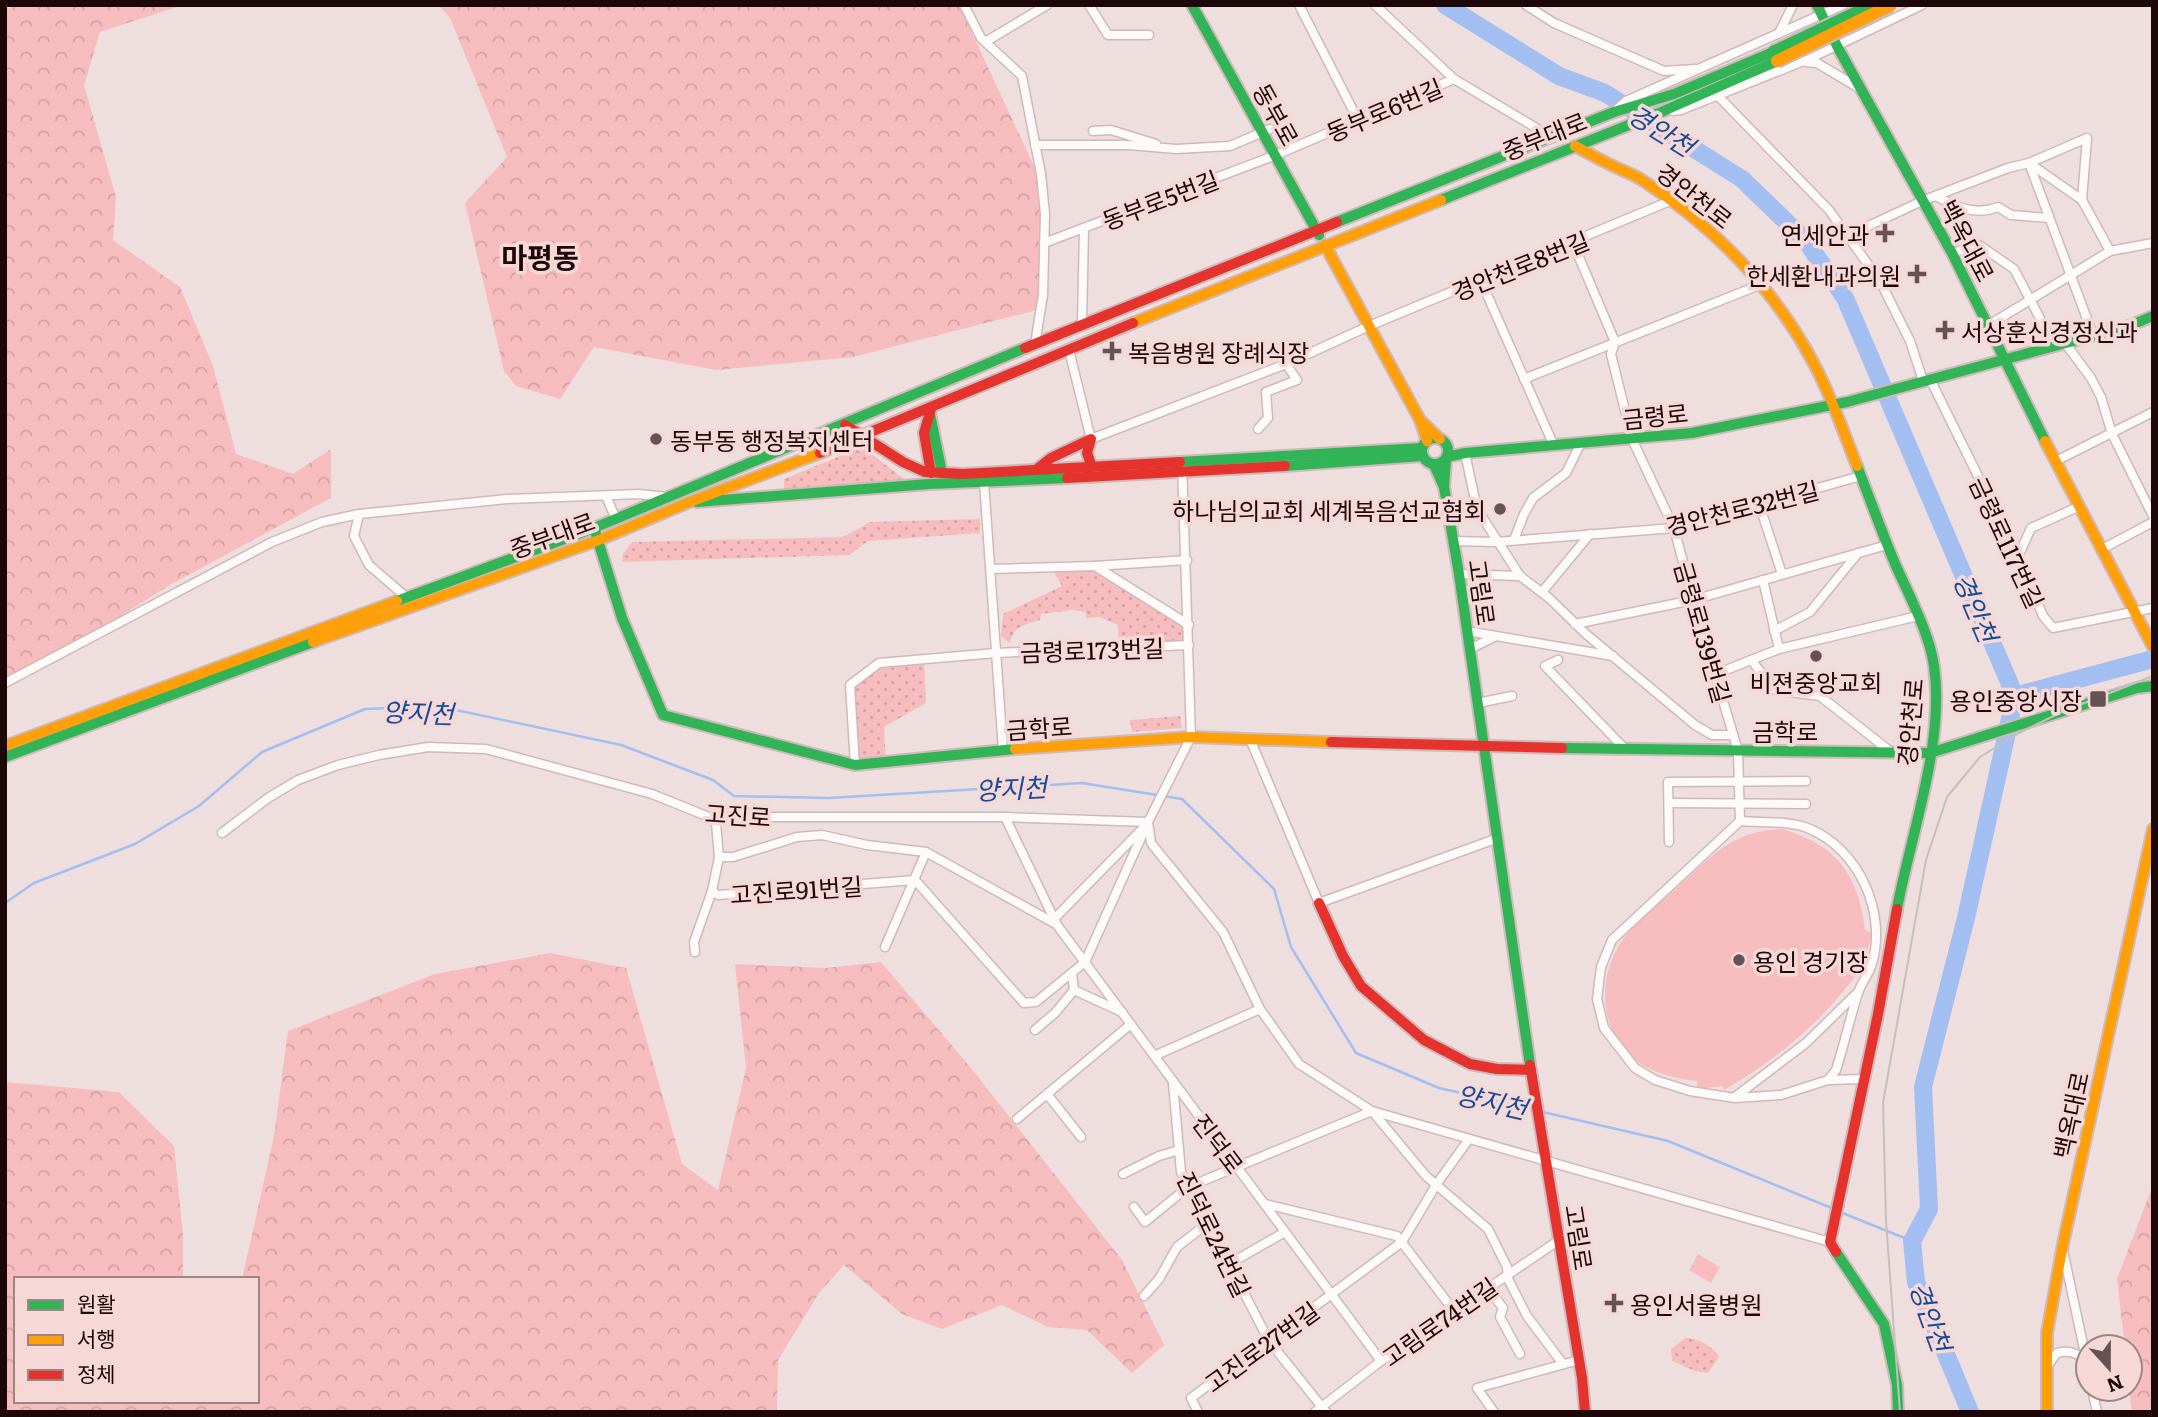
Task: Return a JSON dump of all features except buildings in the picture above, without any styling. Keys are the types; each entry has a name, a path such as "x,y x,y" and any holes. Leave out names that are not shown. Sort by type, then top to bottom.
{"main road":[{"name":"동부로","path":"1192,5 1266,130 1276,155 1325,245"},
{"name":"중부대로","path":"1775,57 1872,5"},
{"name":"중부대로","path":"5,757 596,534 616,519 1099,317 1614,112 1688,92 1775,57 1891,5"},
{"name":"백옥대로","path":"1820,10 1952,253 2151,643"},
{"name":"중부대로","path":"5,746 406,597 687,503 863,437 1106,334 1659,113 1688,92"},
{"name":"경안천로","path":"1581,143 1610,165 1640,178 1695,218 1721,240 1762,284 1813,361 1833,405 1887,545 1918,616 1934,665 1935,725 1930,753 1831,1237"},
{"path":"1325,245 1420,420 1431,445 1428,463 1442,460 1448,449 1431,445"},
{"path":"1926,380 2129,326 2153,316"},
{"name":"금령로","path":"1442,460 1465,453 1580,445 1692,433 1847,402 1926,380"},
{"path":"931,409 936,473"},
{"path":"845,425 903,462 936,473 1092,467 1182,468"},
{"path":"1091,439 1086,449 1092,467"},
{"path":"1036,470 1051,458 1091,439"},
{"path":"687,503 1182,468 1431,445 1465,453"},
{"name":"고림로","path":"1442,460 1531,1070 1579,1360 1585,1412"},
{"name":"금학로","path":"596,534 622,618 663,715 855,765 1003,750 1250,739 1484,747 1930,753 2137,688 2153,686"},
{"name":"백옥대로","path":"2047,1412 2047,1333 2063,1244 2152,836"},
{"path":"1319,903 1343,956 1361,986 1424,1040 1470,1064 1497,1069 1531,1070"},
{"path":"1831,1237 1884,1324 1897,1385 1898,1412"}],"street":[{"path":"964,5 985,42 1022,76 1045,214 1043,295 1035,344"},
{"path":"985,42 1047,5"},
{"path":"1089,5 1108,35 1149,35"},
{"path":"1299,5 1359,120"},
{"path":"1375,5 1454,79 1553,138"},
{"path":"1526,5 1554,23 1664,71 1701,68 1779,33 1820,10 1843,5"},
{"path":"1779,33 1793,5"},
{"path":"1701,68 1688,92 1717,95 1803,62 1922,5"},
{"path":"1803,62 1817,63 1861,89"},
{"name":"동부로6번길","path":"1276,155 1454,79"},
{"path":"1717,95 1829,211 1880,281 1926,380"},
{"path":"1093,131 1111,130 1176,149"},
{"path":"1035,145 1129,145 1176,149 1230,146 1266,130"},
{"path":"1847,236 1922,201 2008,167 2029,163 2087,138 2082,200"},
{"name":"동부로5번길","path":"1044,243 1276,155"},
{"path":"2029,163 2082,200 2110,251"},
{"path":"2029,163 2093,335"},
{"path":"1936,196 1965,210 1988,211 1998,207 2011,215 2049,218"},
{"name":"경안천로8번길","path":"1091,439 1286,364 1368,326 1670,201"},
{"path":"1082,325 1084,228"},
{"path":"1573,243 1615,342"},
{"path":"1989,325 2110,251 2153,243"},
{"path":"1952,253 1979,245 2014,269 2060,344 2091,377 2101,397 2112,434 2153,516"},
{"path":"1481,281 1554,446"},
{"path":"1524,379 1762,284"},
{"name":"금령로139번길","path":"1615,342 1611,354 1632,439 1674,528 1738,751 1740,821"},
{"path":"1069,350 1091,439"},
{"path":"1258,429 1268,418 1266,392 1297,380 1286,364"},
{"name":"금령로117번길","path":"1926,380 2018,557 2043,616 2053,628 2134,612"},
{"path":"2056,461 2153,412"},
{"path":"1514,540 1533,498 1566,473 1580,445"},
{"path":"1465,453 1477,509 1520,576 1695,725 1712,735 1733,735"},
{"name":"금령로173번길","path":"1182,468 1189,625 1189,743"},
{"name":"경안천로32번길","path":"1454,541 1496,542 1674,528 1861,476"},
{"path":"984,482 1003,750"},
{"path":"5,682 272,542 322,522 359,514 507,499 639,494 670,497"},
{"path":"606,496 616,519"},
{"path":"1759,504 1782,574"},
{"path":"2018,557 2031,528 2080,506"},
{"path":"359,514 354,536 369,565 406,597"},
{"path":"2102,549 2153,522"},
{"path":"1542,592 1589,534 1593,533"},
{"path":"1575,624 1693,600 1887,545"},
{"path":"1774,631 1810,612 1858,553"},
{"path":"991,569 1187,560"},
{"name":"금령로173번길","path":"1095,566 1189,625"},
{"path":"1459,574 1520,576"},
{"path":"1763,580 1779,649"},
{"path":"2134,612 2153,608"},
{"path":"1716,674 1779,649 1918,616"},
{"path":"1467,631 1614,657"},
{"path":"1470,649 1494,637"},
{"name":"금령로173번길","path":"855,765 850,685 879,663 996,653 1189,645"},
{"path":"1558,660 1545,666 1625,749"},
{"path":"1751,660 1775,691 1821,696 1891,751"},
{"path":"1478,703 1512,696"},
{"path":"1250,739 1319,903 1498,838"},
{"path":"915,880 1024,1003 1036,1002 1085,962 1150,819 1189,743"},
{"name":"고진로","path":"222,833 268,798 305,777 379,755 428,747 498,752 652,794 709,817 1150,819"},
{"path":"1669,842 1668,782 1807,781"},
{"path":"1669,803 1806,804"},
{"name":"고진로91번길","path":"709,817 716,823 719,857 712,891 718,895 915,880"},
{"name":"진덕로","path":"1004,817 1055,922 1381,1361"},
{"path":"1055,922 1150,819"},
{"path":"1150,819 1152,843 1223,932 1260,1009 1299,1064 1372,1111 1831,1237"},
{"path":"1828,1080 1836,1070 1858,992 1872,964 1876,932 1861,875 1842,849 1809,828 1740,821 1612,940 1601,967 1597,999 1604,1028 1635,1068 1655,1080 1690,1091 1735,1098 1781,1095 1828,1080 1864,1079"},
{"path":"719,857 733,857 797,837 822,835 867,845 926,852 885,947"},
{"name":"진덕로","path":"926,852 1055,922"},
{"path":"695,952 694,942 712,891"},
{"path":"1035,1031 1074,990 1072,973"},
{"path":"1074,990 1122,1013"},
{"path":"1735,1098 1806,1043 1858,992"},
{"path":"1154,1056 1260,1009"},
{"path":"1017,1119 1131,1024"},
{"name":"진덕로24번길","path":"1173,1081 1181,1172 1269,1341"},
{"path":"1047,1094 1081,1137"},
{"path":"1134,1207 1145,1222 1188,1186 1372,1111"},
{"path":"1372,1111 1426,1176 1488,1229 1507,1267 1508,1279 1527,1316 1563,1364"},
{"path":"1402,1242 1436,1185 1469,1139"},
{"path":"1124,1174 1159,1156 1179,1150"},
{"path":"1265,1205 1397,1236 1454,1311"},
{"path":"1144,1296 1159,1279 1177,1247 1208,1223"},
{"path":"1229,1264 1285,1232"},
{"name":"고림로74번길","path":"1269,1341 1321,1410 1381,1361 1559,1240"},
{"name":"고진로27번길","path":"1198,1412 1191,1398 1402,1242"},
{"path":"2063,1244 2067,1277 2080,1333"},
{"path":"1488,1288 1503,1308 1500,1317 1520,1354"},
{"path":"2047,1369 2051,1358 2057,1353 2074,1352"},
{"path":"1494,1412 1477,1388 1579,1360"}],"green space":[{"path":"22,5 183,5 100,32 84,85 116,197 113,240 180,287 213,366 236,454 293,474 331,449 331,498 168,586 5,689 5,9"},
{"path":"438,5 959,5 1041,181 1041,309 853,357 716,370 594,347 560,399 516,386 504,371 465,203 507,157 450,18"},
{"path":"862,447 908,482 784,489 784,479"},
{"path":"980,519 980,533 868,541 849,555 622,562 623,554 632,542 843,537 870,522"},
{"path":"1095,566 1189,625 1189,645 1119,648 1118,625 1100,617 1086,618 1086,612 1072,610 1041,614 1040,620 1017,630 1010,643 1001,636 1003,614 1062,586 1051,567"},
{"path":"924,659 926,703 884,727 886,762 855,765 850,685 879,663"},
{"path":"1180,716 1182,728 1132,732 1130,720"},
{"name":"용인 경기장","path":"1782,829 1817,844 1842,864 1857,893 1865,930 1872,933 1867,952 1870,955 1840,995 1805,1031 1766,1063 1724,1090 1722,1086 1698,1089 1697,1081 1661,1074 1650,1069 1622,1047 1608,1017 1606,982 1617,949 1629,931 1644,916 1724,847 1749,835"},
{"path":"550,953 626,968 682,1164 718,1190 746,1068 735,964 826,968 881,962 971,1068 1122,1260 1164,1345 1132,1373 1087,1330 1048,1327 1002,1305 942,1329 902,1314 844,1265 819,1293 778,1360 777,1412 5,1412 5,1082 119,1092 174,1146 183,1235 183,1277 14,1277 14,1403 259,1403 259,1277 242,1277 274,1136 288,1031 435,974"},
{"path":"2153,1185 2153,1412 2132,1412 2131,1403 2144,1403 2144,1333 2123,1333 2117,1279"},
{"path":"1698,1254 1720,1267 1711,1283 1689,1270"},
{"path":"1685,1338 1705,1343 1719,1357 1708,1373 1695,1371 1672,1361 1671,1349"}],"waterway":[{"name":"경안천","path":"1445,5 1559,76 1605,93 1742,179 1806,241 1845,298 2015,696 1966,918 1923,1087 1929,1209 1912,1241 1916,1282 1970,1412"},
{"path":"2015,696 2153,659"},
{"name":"양지천","path":"5,903 34,883 135,844 199,806 262,752 365,709 437,706 621,745 713,780 734,796 829,798 1082,783 1182,799 1274,889 1291,947 1356,1053 1439,1088 1533,1109"},
{"name":"양지천","path":"1543,1112 1668,1141 1834,1209"},
{"name":"양지천","path":"1840,1212 1912,1241"}],"tram line":[{"path":"1900,1412 1886,1221 1883,1103 1926,860 1947,797 1980,757 2019,733 2064,711 2153,676"}],"traffic: fast":[{"path":"1192,5 1319,235"},
{"path":"1817,5 1952,253 2045,441"},
{"path":"1773,52 1872,5"},
{"path":"1337,222 1614,112 1674,94 1773,52"},
{"path":"1441,200 1659,113 1777,61"},
{"path":"1447,457 1465,453 1692,433 1847,402 2129,326 2153,316"},
{"path":"397,601 594,528 1025,348"},
{"path":"930,414 942,473"},
{"path":"1435,438 1444,442 1448,451 1444,460 1435,464 1426,460 1422,451 1426,442 1435,438"},
{"path":"1180,462 1422,448"},
{"path":"1285,466 1422,456"},
{"path":"1434,465 1444,487 1446,459"},
{"path":"1857,466 1891,554 1924,628 1934,666 1935,726 1931,757 1897,909"},
{"path":"697,502 929,484 1067,478"},
{"path":"1444,487 1530,1065"},
{"path":"594,528 622,618 663,715 855,765 1015,749"},
{"path":"5,757 313,642"},
{"path":"1562,748 1930,753 2137,688 2153,686"},
{"path":"1836,1252 1884,1324 1897,1385 1898,1412"}],"traffic: slow":[{"path":"1777,61 1891,5"},
{"path":"1575,146 1639,178 1668,198 1693,217 1739,260 1779,308 1813,362 1857,466"},
{"path":"1133,323 1441,200"},
{"path":"1325,245 1420,420"},
{"path":"1427,441 1420,420 1440,439"},
{"path":"2045,441 2153,647"},
{"path":"313,642 599,540 687,503 820,453"},
{"path":"5,746 397,601"},
{"path":"1015,749 1191,737 1331,742"},
{"path":"2047,1412 2047,1333 2063,1244 2153,829"}],"traffic: jam":[{"path":"1025,348 1337,222"},
{"path":"820,453 1133,323"},
{"path":"931,409 924,433 931,473"},
{"path":"845,425 903,462 925,472 963,474 1180,462"},
{"path":"1036,470 1051,458 1091,439 1087,453 1092,467"},
{"path":"1067,478 1285,466"},
{"path":"1331,742 1562,748"},
{"path":"1319,903 1343,956 1361,986 1424,1040 1470,1064 1497,1069 1531,1070"},
{"path":"1836,1252 1830,1242 1897,909"},
{"path":"1530,1065 1582,1378 1585,1412"}],"place":[{"name":"연세안과","path":"1885,233"},
{"name":"한세환내과의원","path":"1917,274"},
{"name":"서상훈신경정신과","path":"1945,330"},
{"name":"복음병원 장례식장","path":"1112,351"},
{"name":"동부동 행정복지센터","path":"656,439"},
{"name":"하나님의교회 세계복음선교협회","path":"1500,509"},
{"name":"비젼중앙교회","path":"1816,656"},
{"name":"용인중앙시장","path":"2098,699"},
{"name":"용인 경기장","path":"1739,960"},
{"name":"용인서울병원","path":"1614,1303"}],"district":[{"name":"마평동","path":"540,256"}]}
